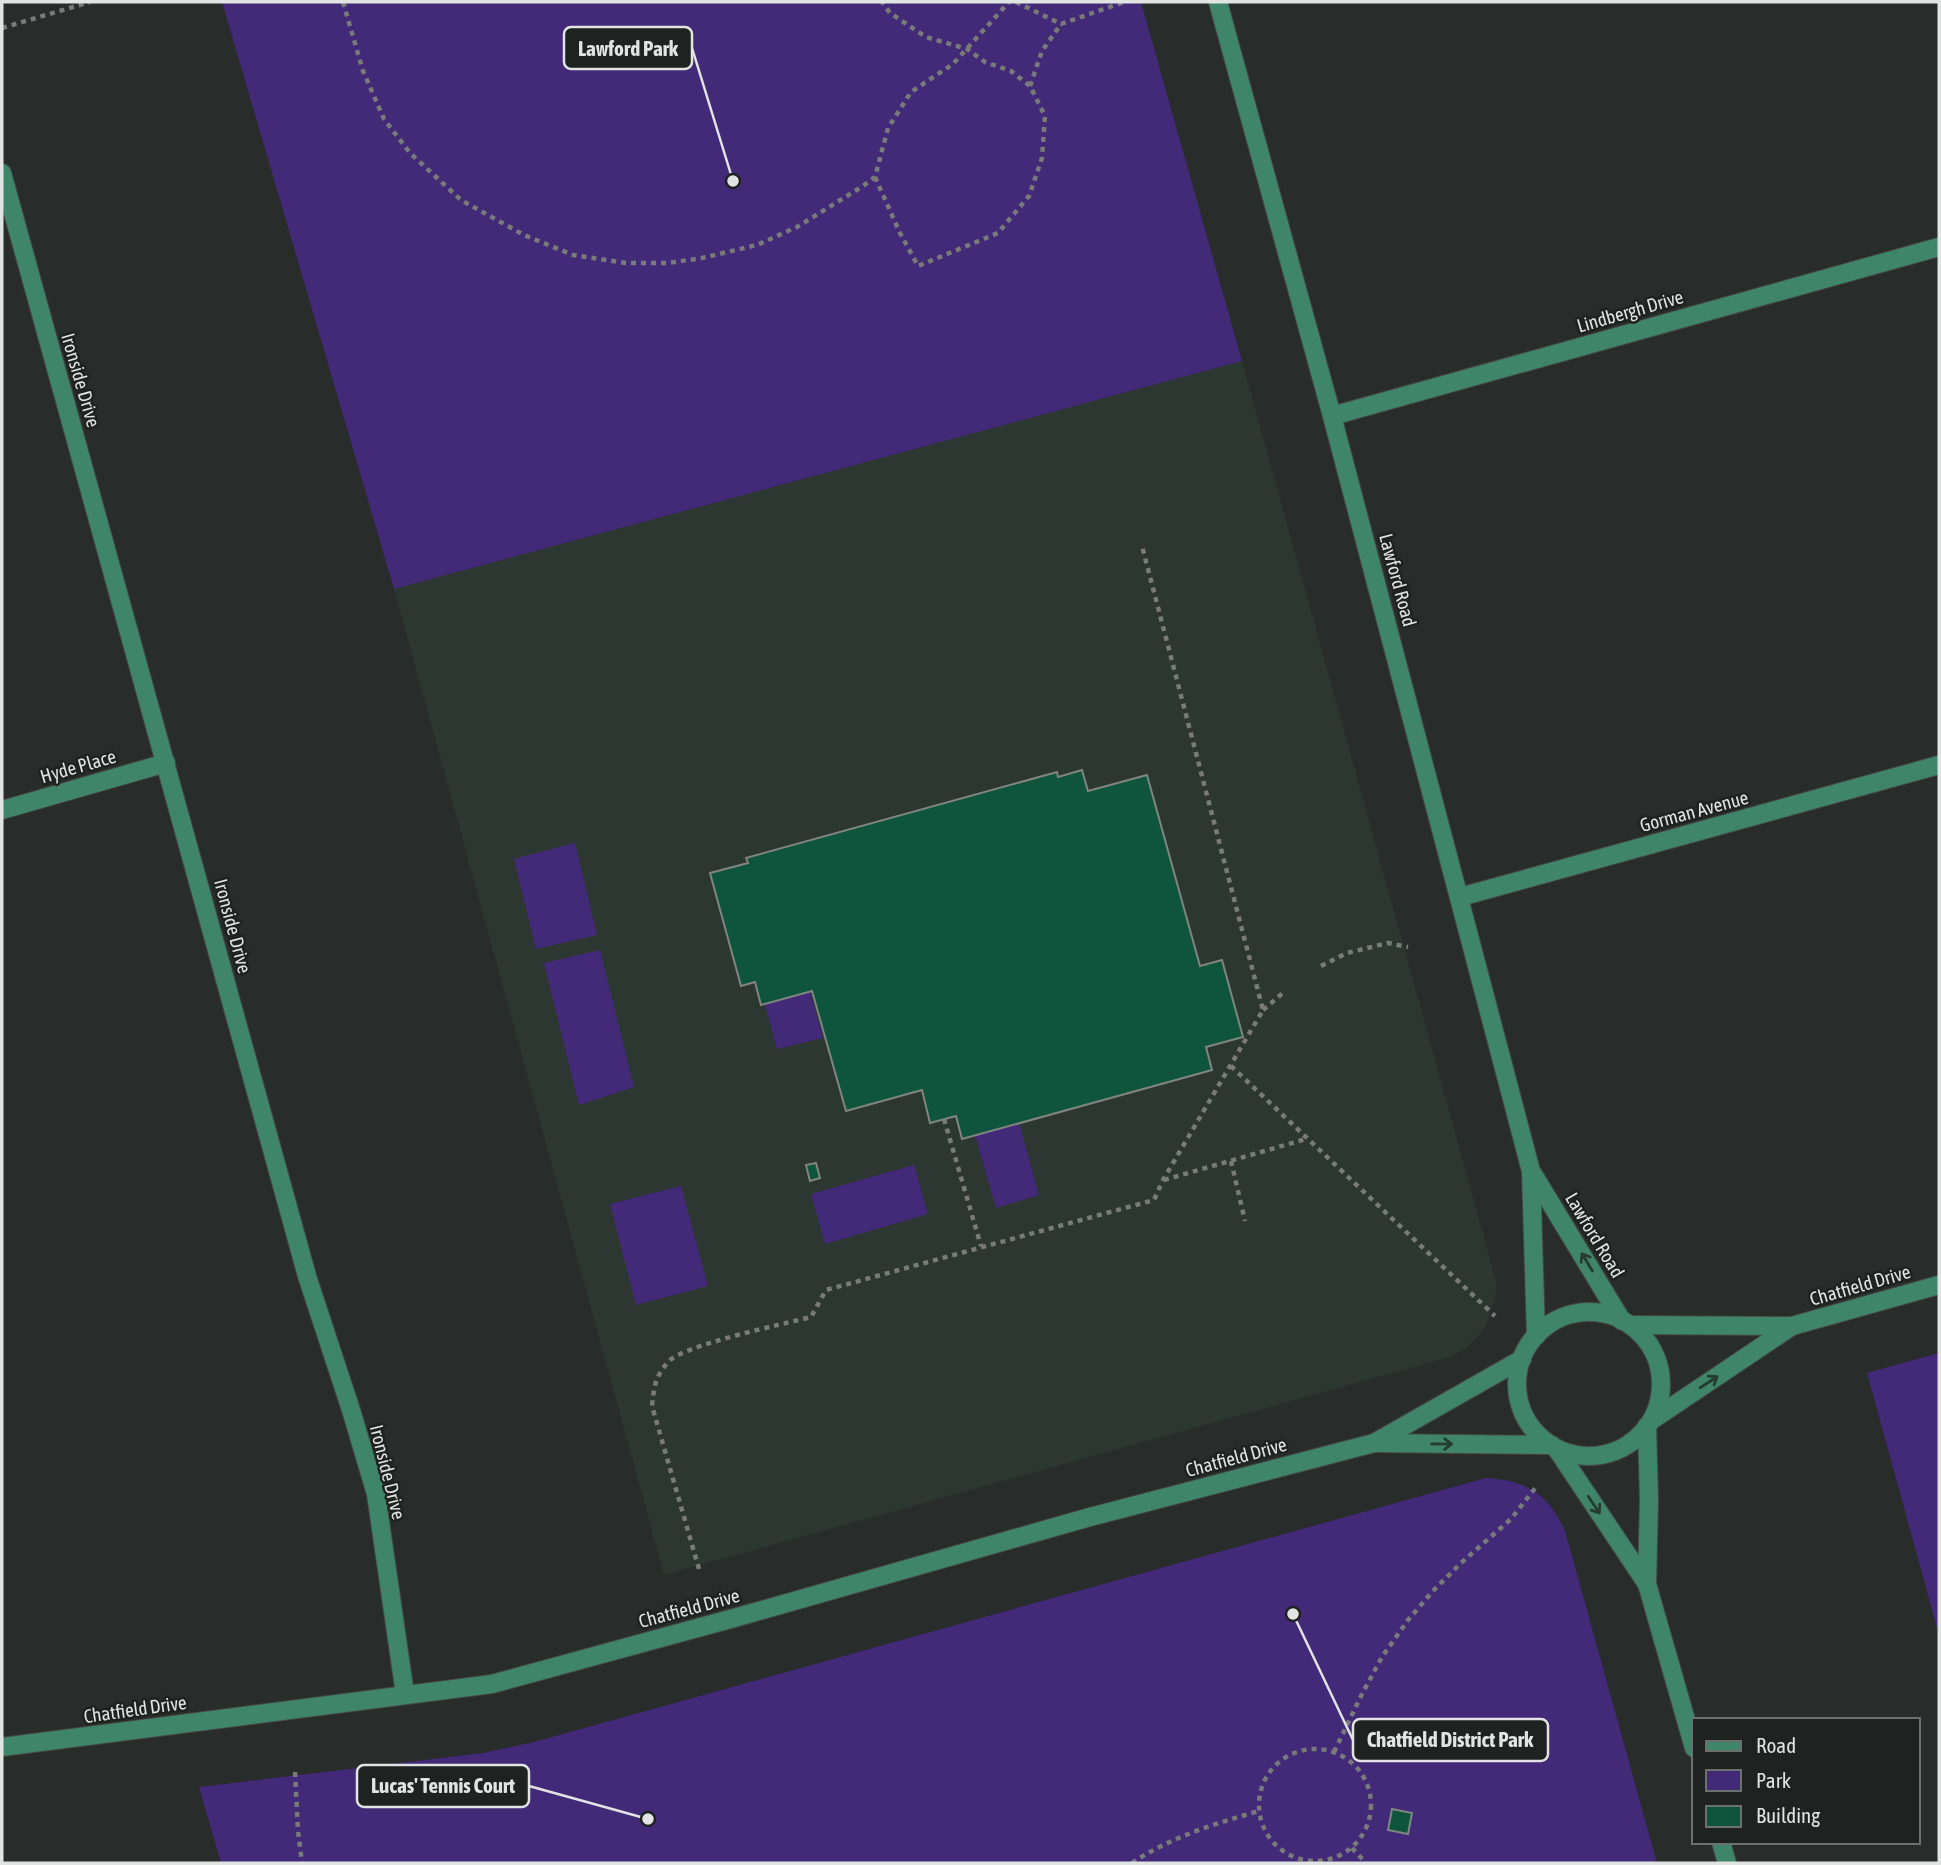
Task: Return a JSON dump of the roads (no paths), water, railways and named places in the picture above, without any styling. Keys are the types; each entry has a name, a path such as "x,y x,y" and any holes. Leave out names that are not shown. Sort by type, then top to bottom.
{"street":[{"name":"Lawford Road","path":"1218,2 1332,416 1531,1171 1536,1336"},
{"name":"Ironside Drive","path":"2,173 307,1276 376,1494 405,1694"},
{"name":"Lindbergh Drive","path":"1332,416 1939,247"},
{"name":"Hyde Place","path":"2,810 166,763"},
{"name":"Gorman Avenue","path":"1460,897 1939,765"},
{"name":"Lawford Road","path":"1531,1171 1626,1323"},
{"name":"Chatfield Drive","path":"1626,1323 1792,1326 1939,1285"},
{"path":"1554,1447 1579,1455 1603,1454 1627,1446 1650,1423 1661,1391 1659,1367 1648,1343 1626,1323 1598,1313 1572,1315 1556,1321 1536,1336 1522,1359 1517,1384 1523,1411 1536,1432 1554,1447 1647,1584"},
{"name":"Chatfield Drive","path":"1650,1423 1792,1326"},
{"name":"Chatfield Drive","path":"2,1748 492,1684 1090,1517 1374,1443 1522,1359"},
{"path":"1650,1423 1647,1584 1692,1741"},
{"name":"Chatfield Drive","path":"1374,1443 1554,1447"},
{"path":"1722,1844 1727,1863"}],"place":[{"name":"Lawford Park","path":"733,181"},
{"name":"Chatfield District Park","path":"1293,1614"},
{"name":"Lucas' Tennis Court","path":"648,1819"}]}
